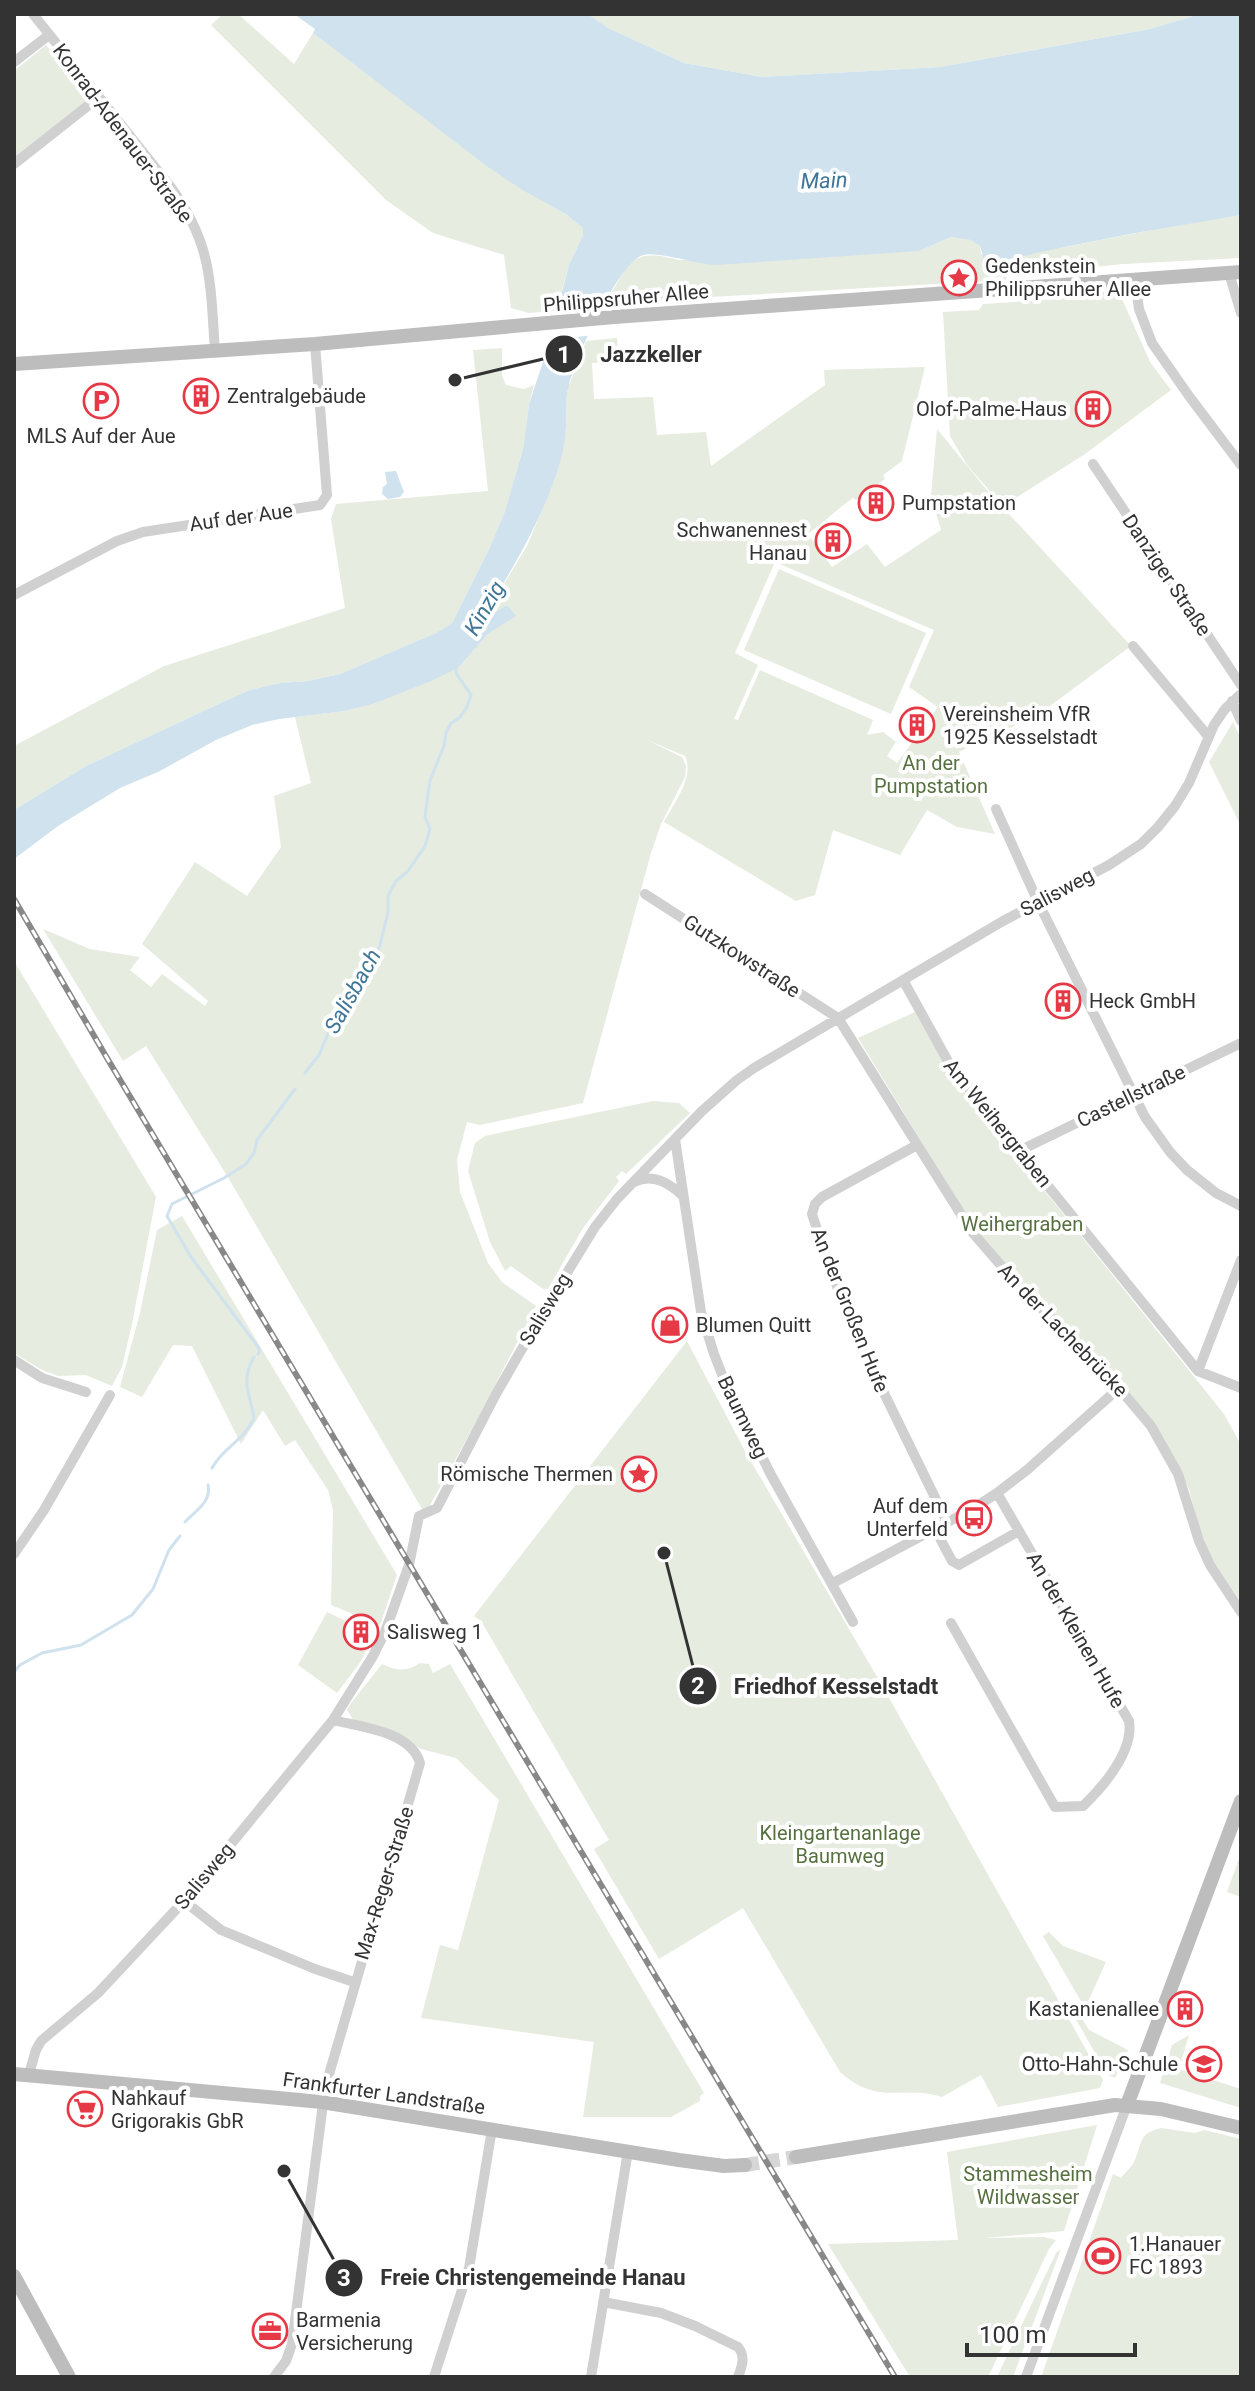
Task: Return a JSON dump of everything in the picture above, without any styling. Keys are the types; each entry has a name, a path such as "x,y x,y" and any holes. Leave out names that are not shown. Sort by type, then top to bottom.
{"main road":[{"name":"Philippsruher Allee","path":"14,364 315,344 614,317 1235,272"},
{"path":"1127,2105 1241,1801"},
{"name":"Frankfurter Landstraße","path":"22,2074 322,2102 709,2164 745,2165"},
{"path":"796,2157 1127,2105 1161,2109 1241,2128"},
{"path":"14,2276 69,2377"}],"street":[{"name":"Konrad-Adenauer-Straße","path":"33,14 175,193 195,227 208,268 215,351"},
{"path":"14,62 49,35"},
{"path":"14,164 99,97"},
{"path":"1235,272 1241,313"},
{"path":"1135,281 1139,309 1152,343 1241,465"},
{"name":"Auf der Aue","path":"14,595 117,541 143,532 323,503 327,495 315,344"},
{"name":"Danziger Straße","path":"1093,464 1241,685"},
{"path":"1133,646 1208,736"},
{"name":"Salisweg","path":"22,2074 41,2041 98,1993 184,1901 333,1720 385,1632 409,1565 419,1516 437,1508 496,1394 546,1307 595,1227 632,1183 737,1080 903,980 1124,856 1150,836 1182,795 1208,736 1232,701 1241,694"},
{"path":"1232,701 1241,721"},
{"path":"996,809 1133,1095 1156,1134 1187,1170 1216,1193 1241,1206"},
{"name":"Gutzkowstraße","path":"645,894 838,1018"},
{"name":"Am Weihergraben","path":"903,980 950,1065 1198,1371 1241,1388"},
{"name":"An der Lachebrücke","path":"838,1018 960,1213 993,1257 1142,1414 1165,1448 1182,1485 1204,1553 1241,1612"},
{"name":"Castellstraße","path":"1021,1150 1241,1043"},
{"name":"Baumweg","path":"675,1139 701,1312 714,1354 770,1473 853,1622"},
{"name":"An der Großen Hufe","path":"917,1145 822,1197 815,1204 812,1214 860,1344 947,1522"},
{"path":"632,1183 656,1179 669,1184 682,1195"},
{"path":"1198,1371 1241,1260"},
{"path":"14,1360 42,1378 86,1392"},
{"path":"833,1583 997,1493 1119,1388"},
{"path":"14,1554 44,1510 110,1395"},
{"name":"An der Kleinen Hufe","path":"951,1623 1055,1807 1083,1806 1110,1776 1129,1735 1130,1725 997,1493"},
{"path":"935,1529 952,1561 959,1565 1019,1531"},
{"name":"Max-Reger-Straße","path":"274,2377 286,2361 292,2344 322,2102 354,1982 420,1763 412,1747 401,1740 333,1720"},
{"path":"184,1901 221,1930 354,1982"},
{"path":"1026,2377 1127,2105"},
{"path":"434,2377 469,2268 492,2129"},
{"path":"591,2377 628,2151"},
{"path":"603,2302 661,2313 738,2347 744,2359 738,2377"}],"green space":[{"path":"223,14 238,14 294,64 313,33 497,173 578,222 583,228 583,235 569,265 556,311 529,313 511,308 504,255 433,233 386,200 211,25"},
{"path":"588,14 1200,14 1150,29 940,67 762,77 684,63 608,28"},
{"path":"46,45 89,100 14,160 14,71"},
{"path":"1241,215 1241,258 1123,264 1019,275 1015,270 1016,261 1036,252"},
{"path":"951,237 970,240 980,246 981,254 1000,257 1007,274 1006,280 605,303 625,270 639,258 649,256 678,260 919,251"},
{"path":"1108,291 1123,301 1150,362 1171,390 1085,454 1003,506 967,465 950,436 943,312 979,310 983,304 1045,300"},
{"name":"An der Pumpstation","path":"617,338 619,361 592,363 594,399 653,397 657,435 706,432 711,466 825,385 824,370 925,367 902,461 883,475 885,479 856,500 853,498 808,534 832,567 867,544 885,567 941,530 931,496 937,429 986,489 1131,646 1039,714 959,752 995,834 957,827 927,810 900,855 833,830 815,895 796,901 664,822 682,790 687,772 687,764 685,756 645,739 682,757 686,766 685,777 661,824 651,853 583,1103 480,1125 467,1122 457,1160 460,1192 488,1263 502,1282 536,1306 425,1514 226,1174 146,1046 123,1061 43,929 90,949 140,957 130,970 151,987 162,974 205,1006 208,1001 142,944 195,862 247,896 281,847 274,796 311,783 295,717 373,704 458,668 488,634 515,616 507,605 490,615 487,612 527,546 554,481 566,430 568,388 586,341","holes":["775,562 934,630 909,687 938,707 897,763 887,756 896,742 883,732 867,735 873,720 760,670 738,720 734,719 758,665 735,653"]},
{"path":"502,348 502,376 506,385 524,389 534,385 523,449 505,511 452,623 436,633 340,674 250,690 86,766 14,810 14,746 164,666 345,608 331,519 336,504 488,491 473,350"},
{"path":"779,569 926,633 891,714 744,650"},
{"path":"1233,722 1241,739 1241,826 1209,762"},
{"path":"14,961 156,1197 122,1367 112,1386 86,1375 58,1376 14,1353"},
{"name":"Weihergraben","path":"915,1012 946,1068 1224,1414 1241,1445 1241,1602 1212,1559 1199,1528 1189,1489 1166,1444 972,1224 858,1038"},
{"path":"653,1101 679,1103 690,1113 626,1174 622,1171 616,1177 619,1181 583,1228 548,1289 543,1289 511,1266 505,1271 490,1242 468,1171 475,1143 485,1136"},
{"path":"182,1216 397,1575 380,1625 331,1605 333,1510 328,1490 295,1440 285,1446 263,1410 241,1444 192,1346 173,1345 142,1397 120,1387 140,1313 157,1230"},
{"name":"Kleingartenanlage Baumweg","path":"687,1341 746,1453 883,1687 1103,2080 1100,2088 998,2107 981,2075 942,2097 879,2092 854,2083 840,2072 743,1908 659,1959 594,1849 609,1840 481,1621 474,1616"},
{"path":"327,1612 375,1635 359,1664 337,1693 298,1665"},
{"path":"420,1663 429,1664 433,1673 450,1664 704,2093 700,2101 671,2117 583,2117 594,2042 421,2018 440,1945 458,1950 499,1800 456,1758 421,1749 400,1737 355,1723 347,1710 382,1664 401,1670"},
{"path":"1241,1853 1241,1897 1227,1892"},
{"path":"1049,1932 1063,1946 1106,1962 1081,2017 1089,2030 1128,2050 1115,2078 1108,2075 1075,2018 1081,2001 1043,1936"},
{"path":"1189,2035 1179,2069 1241,2089 1241,2108 1160,2083 1172,2045"},
{"name":"Stammesheim Wildwasser","path":"1097,2125 1064,2231 984,2238 1044,2237 1056,2240 988,2377 910,2377 828,2244 958,2240 947,2152"},
{"path":"1161,2128 1195,2133 1204,2130 1241,2139 1241,2377 1041,2377 1113,2174 1121,2178 1134,2162 1144,2136"},
{"path":"1061,2249 1013,2377 997,2377 1056,2253"}],"water":[{"path":"294,14 588,14 608,28 684,63 762,77 940,67 1150,29 1200,14 1241,14 1241,215 1040,252 1021,257 1016,261 1017,272 1007,274 1000,257 992,261 984,259 980,246 970,240 951,237 919,251 715,265 643,255 622,275 588,335 569,385 565,441 554,481 532,532 487,611 490,615 507,605 516,616 488,634 458,668 373,704 252,725 216,740 158,772 120,788 58,826 14,859 14,810 86,766 250,690 340,674 436,633 452,623 505,511 523,449 529,404 569,265 583,235 583,228 488,167 313,33 315,29"},
{"path":"396,471 404,492 400,497 388,499 382,494 387,484 385,472"}],"pier":[{"path":"609,305 593,335 544,341 552,311"}],"waterway":[{"name":"Salisbach","path":"305,1073 319,1055 335,1017 348,1003 370,968 380,945 388,912 388,896 396,881 408,871 425,846 430,829 425,817 430,780 446,733 467,707 471,695 456,673 456,668"},
{"name":"Salisbach","path":"258,1354 258,1347 191,1257 167,1216 172,1204 246,1164 254,1153 257,1140 295,1089"},
{"name":"Salisbach","path":"212,1468 254,1418 247,1381 254,1357"},
{"name":"Salisbach","path":"185,1522 205,1501 208,1485"},
{"name":"Salisbach","path":"14,1672 20,1665 42,1653 81,1645 132,1615 153,1589 169,1550 180,1536"}],"tunnel":[{"path":"745,2165 796,2157"}],"railway":[{"path":"14,899 895,2377"}],"place":[{"name":"Gedenkstein Philippsruher Allee","path":"959,278"},
{"name":"Jazzkeller","path":"455,380"},
{"name":"Zentralgebäude","path":"201,396"},
{"name":"MLS Auf der Aue","path":"101,401"},
{"name":"Olof-Palme-Haus","path":"1093,409"},
{"name":"Pumpstation","path":"876,503"},
{"name":"Schwanennest Hanau","path":"833,541"},
{"name":"Vereinsheim VfR 1925 Kesselstadt","path":"917,725"},
{"name":"Heck GmbH","path":"1063,1001"},
{"name":"Blumen Quitt","path":"670,1325"},
{"name":"Römische Thermen","path":"639,1474"},
{"name":"Auf dem Unterfeld","path":"974,1518"},
{"name":"Friedhof Kesselstadt","path":"664,1553"},
{"name":"Salisweg 1","path":"361,1632"},
{"name":"Kastanienallee","path":"1185,2009"},
{"name":"Otto-Hahn-Schule","path":"1204,2064"},
{"name":"Nahkauf Grigorakis GbR","path":"85,2109"},
{"name":"Freie Christengemeinde Hanau","path":"284,2171"},
{"name":"1.Hanauer FC 1893","path":"1103,2256"},
{"name":"Barmenia Versicherung","path":"270,2331"}],"water label":[{"name":"Main","path":"824,180"},
{"name":"Kinzig","path":"484,608"}]}
